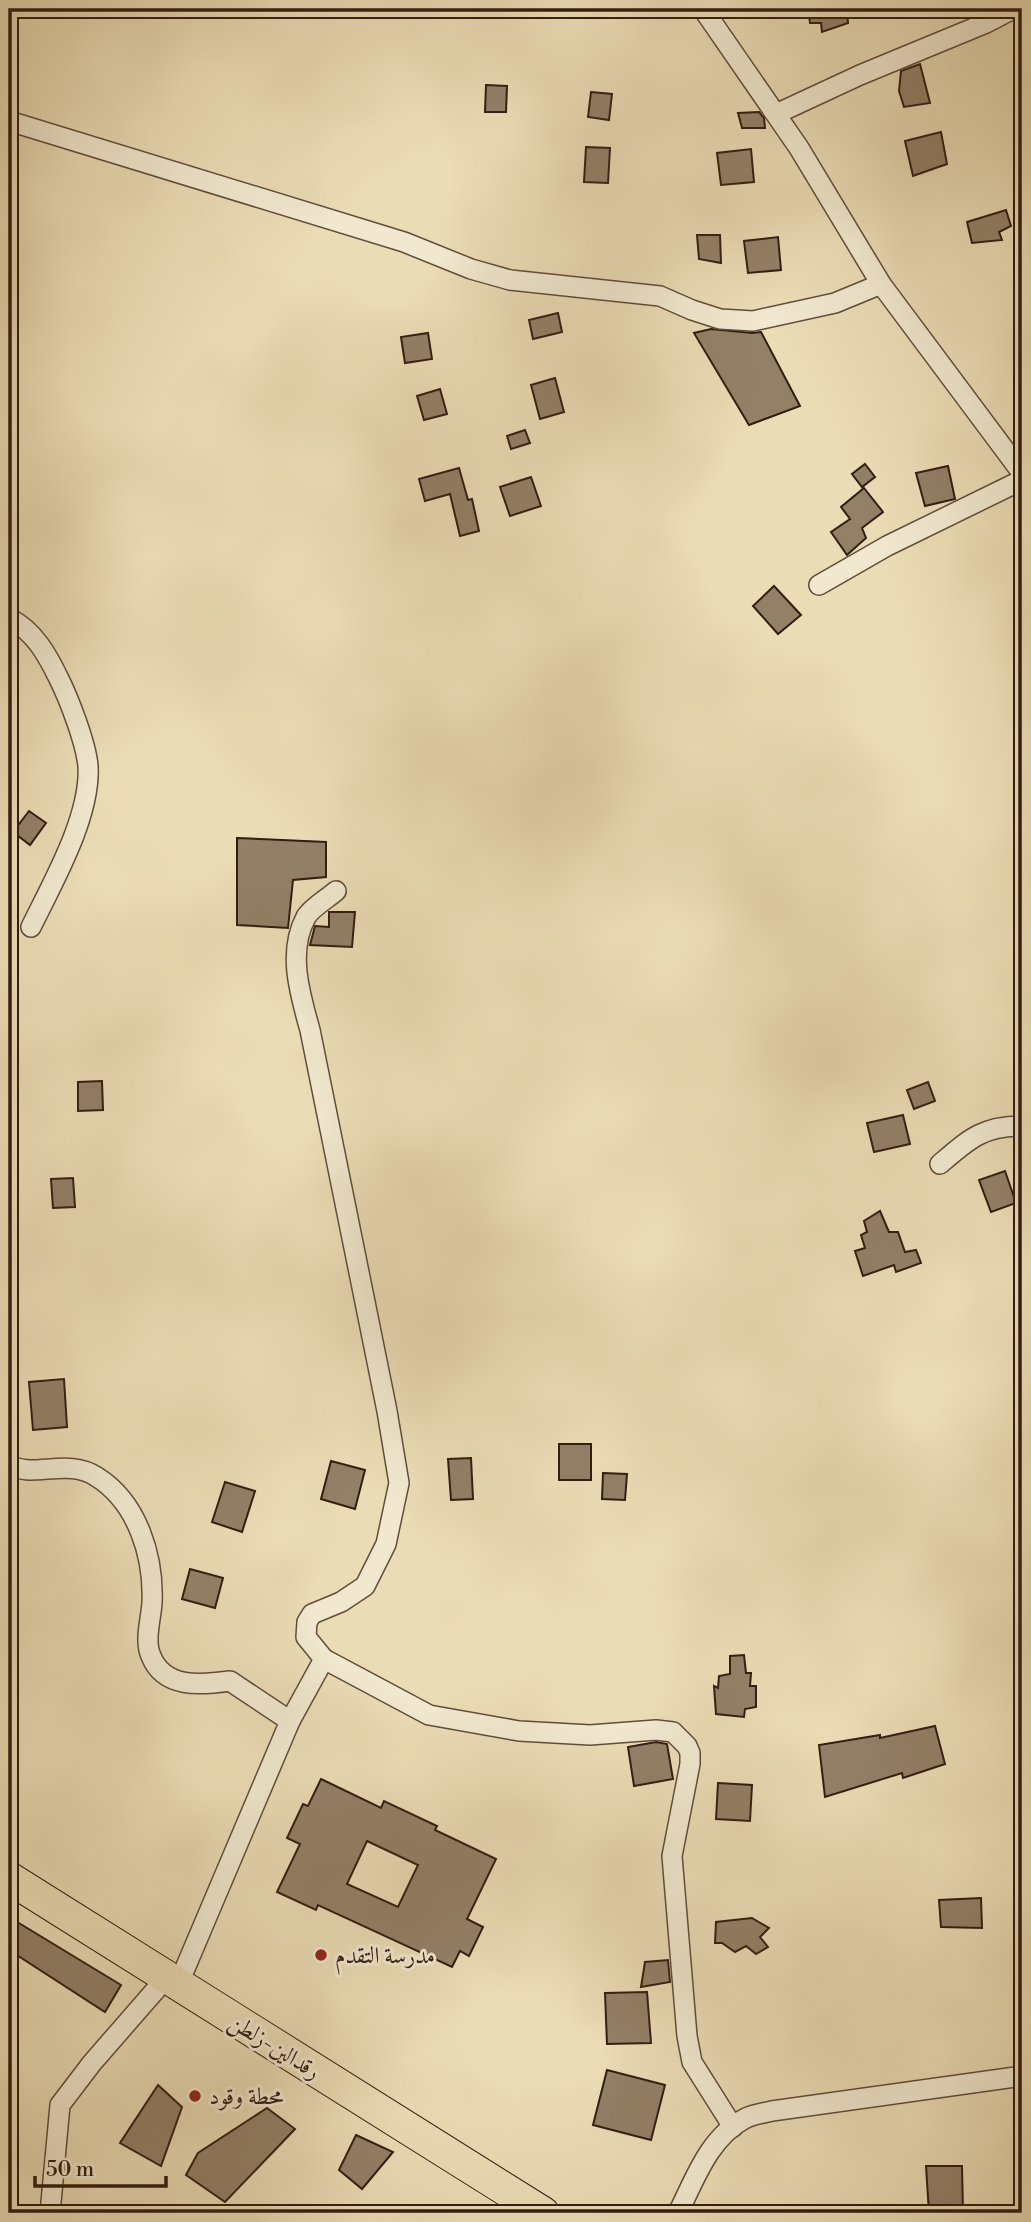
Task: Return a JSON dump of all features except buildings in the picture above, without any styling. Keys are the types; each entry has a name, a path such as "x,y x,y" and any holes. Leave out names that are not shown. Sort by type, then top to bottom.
{"main road":[{"name":"رقدالين-زلطن","path":"9,1878 543,2213"}],"street":[{"path":"703,9 799,148 881,284 1022,473"},
{"path":"776,114 1013,9"},
{"path":"9,121 404,242 510,280 660,296 692,310 720,318 753,321 835,303 881,284"},
{"path":"819,585 887,546 1022,480"},
{"path":"9,618 22,625 46,651 70,702 88,765 82,812 64,860 32,927"},
{"path":"335,891 307,914 298,939 297,985 310,1030 387,1411 398,1483 386,1544 365,1586 341,1602 312,1614 307,1622 306,1637 324,1659 429,1715 519,1731 590,1735 673,1731 687,1746 690,1764 672,1856 687,2036 692,2062 733,2127"},
{"path":"940,1164 978,1133 1022,1126"},
{"path":"9,1466 28,1470 62,1467 80,1470 96,1476 117,1492 128,1508 149,1553 152,1602 148,1643 151,1658 168,1677 184,1683 201,1685 230,1681 290,1721"},
{"path":"50,2213 60,2105 92,2063 172,1981 290,1721 324,1659"},
{"path":"678,2213 710,2148 748,2117 772,2111 1022,2076"}],"place":[{"name":"مدرسة التقدم","path":"321,1955"},
{"name":"محطة وقود","path":"195,2096"}]}
